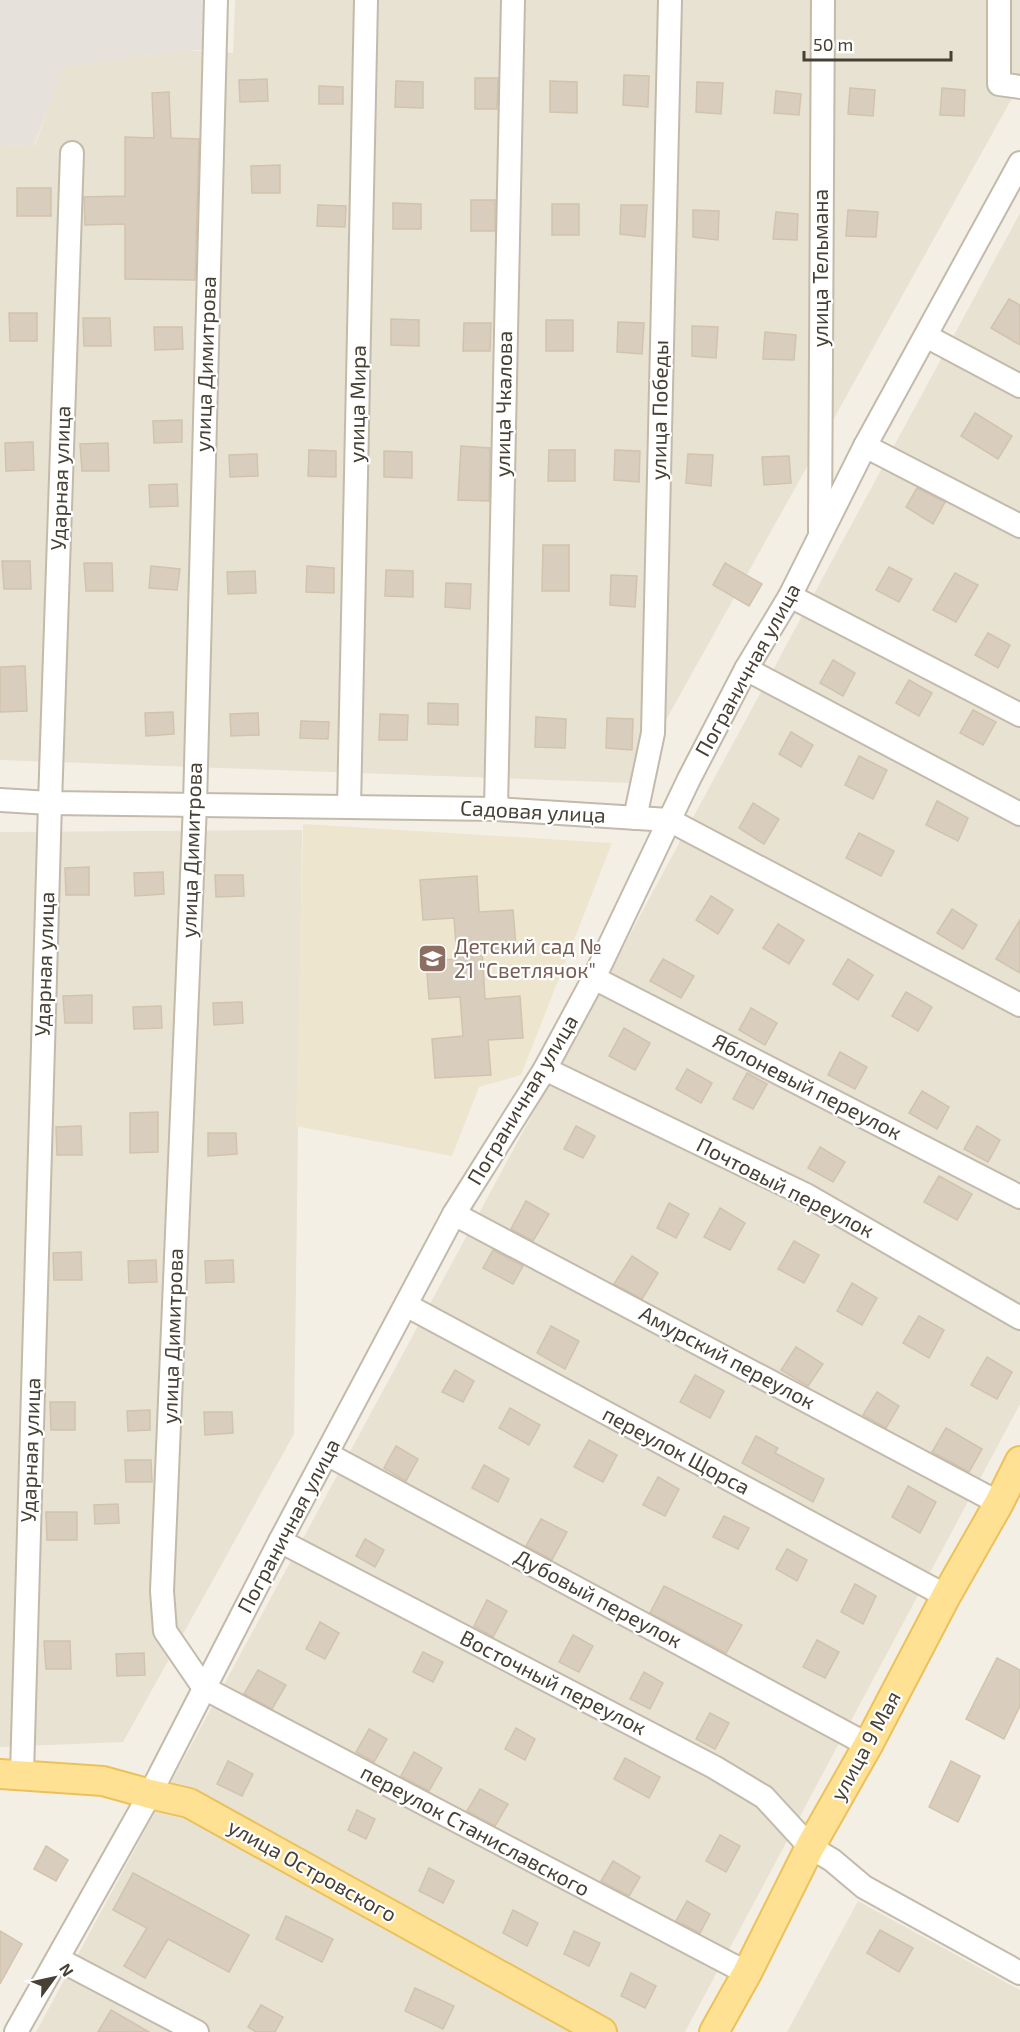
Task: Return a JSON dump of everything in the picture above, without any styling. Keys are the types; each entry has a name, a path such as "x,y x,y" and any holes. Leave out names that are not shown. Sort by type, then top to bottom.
{"main road":[{"name":"улица 9 Мая","path":"714,2032 747,1973 810,1847 1020,1461"},
{"name":"улица Островского","path":"11,1774 103,1780 189,1803 602,2032"}],"street":[{"name":"улица Димитрова","path":"204,1688 165,1631 162,1591 195,804 216,0"},
{"name":"улица Мира","path":"349,807 366,0"},
{"name":"улица Чкалова","path":"496,809 513,0"},
{"name":"улица Победы","path":"635,818 652,733 670,0"},
{"name":"улица Тельмана","path":"820,536 823,0"},
{"path":"999,0 999,84 1020,87"},
{"name":"Ударная улица","path":"11,1774 50,803 72,153"},
{"name":"Пограничная улица","path":"16,2032 150,1794 280,1541 454,1214 544,1069 594,978 669,820 746,669 790,596 865,446 1020,163"},
{"path":"926,336 1020,386"},
{"path":"865,446 1020,526"},
{"path":"790,596 1020,715"},
{"path":"746,669 1020,814"},
{"name":"Садовая улица","path":"0,800 50,803 496,809 669,820 1020,1005"},
{"name":"Яблоневый переулок","path":"594,978 1020,1197"},
{"name":"Почтовый переулок","path":"544,1069 808,1196 1020,1318"},
{"name":"Амурский переулок","path":"454,1214 999,1503"},
{"name":"переулок Щорса","path":"406,1305 946,1596"},
{"name":"Дубовый переулок","path":"327,1454 868,1744"},
{"name":"Восточный переулок","path":"280,1541 714,1767 764,1797 810,1847 831,1860 864,1887 1020,1973"},
{"name":"переулок Станиславского","path":"204,1688 747,1973"},
{"path":"58,1959 197,2032"}],"shaded area":[{"path":"0,0 207,0 207,50 186,50 64,66 34,145 0,146"},
{"path":"235,0 1020,0 1020,84 631,783 0,760 0,146 35,145 63,66 186,50 233,53"},
{"path":"1020,213 1020,1404 685,2032 36,2032"},
{"name":"Детский сад № 21 \"Светлячок\"","path":"303,824 612,843 521,1075 479,1087 452,1156 296,1126"},
{"path":"302,830 294,1434 123,1742 0,1747 0,832"},
{"path":"858,1901 1020,1990 1020,2032 787,2032"}],"building":[{"path":"624,75 649,76 648,107 623,105"},
{"path":"475,78 498,78 497,109 475,109"},
{"path":"267,79 268,101 240,102 239,80"},
{"path":"396,81 423,82 423,108 395,107"},
{"path":"550,81 577,82 577,113 550,112"},
{"path":"697,82 723,83 721,114 696,112"},
{"path":"319,86 343,87 343,104 319,104"},
{"path":"850,88 875,90 873,116 848,114"},
{"path":"942,88 965,90 964,116 940,115"},
{"path":"776,91 801,94 799,115 774,113"},
{"path":"169,92 171,138 199,139 195,280 125,279 125,224 85,225 84,197 125,196 125,137 154,138 152,93"},
{"path":"280,165 280,193 252,193 251,166"},
{"path":"17,188 51,188 51,216 17,216"},
{"path":"471,200 495,200 495,231 471,231"},
{"path":"393,203 421,204 421,229 393,229"},
{"path":"552,204 579,204 579,235 552,235"},
{"path":"318,205 346,206 345,227 317,226"},
{"path":"621,205 647,205 645,237 620,234"},
{"path":"693,210 719,211 718,240 693,237"},
{"path":"848,210 878,212 876,237 846,236"},
{"path":"776,212 798,214 797,240 773,239"},
{"path":"1009,299 1020,305 1020,345 991,328"},
{"path":"9,313 37,313 37,341 10,341"},
{"path":"83,318 110,318 111,346 84,346"},
{"path":"391,319 419,320 419,346 391,345"},
{"path":"546,320 573,320 573,351 546,351"},
{"path":"618,322 644,323 642,354 617,352"},
{"path":"464,323 491,323 490,351 463,351"},
{"path":"692,326 718,327 716,358 692,356"},
{"path":"154,327 182,327 183,349 155,350"},
{"path":"765,332 796,335 794,360 763,359"},
{"path":"975,413 1012,436 998,459 961,436"},
{"path":"182,420 182,442 154,443 153,421"},
{"path":"33,442 34,470 6,471 5,443"},
{"path":"108,443 109,471 82,471 80,444"},
{"path":"461,446 490,448 489,501 458,500"},
{"path":"309,450 336,451 336,477 308,476"},
{"path":"549,450 575,450 575,481 548,481"},
{"path":"615,450 640,451 639,482 614,480"},
{"path":"384,451 412,452 412,478 384,477"},
{"path":"257,454 258,476 230,477 229,455"},
{"path":"688,454 713,455 711,486 686,483"},
{"path":"789,456 791,483 764,485 762,457"},
{"path":"177,484 178,506 150,507 149,485"},
{"path":"917,488 945,502 933,524 906,507"},
{"path":"543,545 569,545 569,591 542,591"},
{"path":"2,561 30,561 31,589 4,589"},
{"path":"84,563 112,563 113,591 86,591"},
{"path":"725,563 762,584 749,606 713,585"},
{"path":"151,566 180,569 177,590 149,588"},
{"path":"307,566 334,568 334,593 306,592"},
{"path":"889,567 912,579 899,602 876,590"},
{"path":"386,570 413,571 413,597 385,596"},
{"path":"255,571 256,593 228,594 227,572"},
{"path":"955,573 978,585 956,622 933,610"},
{"path":"611,575 637,576 635,607 610,605"},
{"path":"446,583 471,584 470,609 445,607"},
{"path":"988,633 1010,645 998,668 975,655"},
{"path":"833,660 855,673 843,696 820,683"},
{"path":"25,666 27,711 0,712 0,667"},
{"path":"909,680 932,693 919,716 896,703"},
{"path":"428,703 458,704 458,725 428,724"},
{"path":"973,710 996,722 983,745 960,733"},
{"path":"173,712 174,734 146,736 145,713"},
{"path":"258,713 259,735 231,736 230,714"},
{"path":"380,714 408,715 407,740 379,740"},
{"path":"536,717 566,719 565,748 535,747"},
{"path":"607,718 633,719 632,750 606,748"},
{"path":"301,721 329,722 328,739 300,738"},
{"path":"791,732 813,745 801,767 779,754"},
{"path":"859,756 887,770 873,799 845,785"},
{"path":"937,801 968,818 958,841 926,825"},
{"path":"753,803 779,819 764,844 739,828"},
{"path":"859,833 894,851 881,876 846,858"},
{"path":"89,867 89,895 66,895 65,868"},
{"path":"163,872 164,894 135,896 134,873"},
{"path":"215,875 243,875 244,896 216,897"},
{"path":"477,876 479,912 513,910 516,947 482,950 485,999 520,996 523,1038 488,1040 491,1075 435,1078 432,1039 463,1036 460,997 429,999 426,961 457,959 454,918 423,920 420,880"},
{"path":"711,896 733,910 718,934 696,920"},
{"path":"952,909 977,925 963,949 937,933"},
{"path":"1020,920 1020,973 996,959"},
{"path":"778,924 804,940 789,964 763,948"},
{"path":"663,959 694,976 681,998 650,981"},
{"path":"848,959 873,975 858,1000 833,984"},
{"path":"906,992 932,1007 918,1031 892,1016"},
{"path":"92,995 92,1023 65,1023 63,996"},
{"path":"242,1002 243,1023 214,1025 213,1003"},
{"path":"161,1006 162,1028 134,1029 133,1007"},
{"path":"751,1008 777,1023 765,1045 739,1030"},
{"path":"624,1028 650,1043 635,1070 609,1056"},
{"path":"840,1052 867,1067 855,1089 828,1075"},
{"path":"687,1069 712,1083 701,1103 676,1089"},
{"path":"747,1073 767,1084 753,1109 733,1099"},
{"path":"922,1091 949,1107 937,1129 909,1113"},
{"path":"158,1112 158,1152 130,1153 130,1113"},
{"path":"81,1126 82,1155 57,1155 56,1127"},
{"path":"576,1126 595,1136 583,1158 564,1149"},
{"path":"977,1126 1000,1140 988,1162 964,1149"},
{"path":"208,1133 236,1133 237,1154 208,1156"},
{"path":"820,1147 845,1162 833,1182 808,1168"},
{"path":"939,1176 972,1194 957,1220 924,1202"},
{"path":"526,1201 549,1214 533,1241 511,1229"},
{"path":"669,1203 689,1214 676,1238 657,1228"},
{"path":"720,1208 745,1223 730,1250 704,1237"},
{"path":"794,1241 819,1255 804,1283 778,1269"},
{"path":"493,1250 523,1266 513,1284 483,1268"},
{"path":"81,1252 82,1280 54,1280 53,1253"},
{"path":"632,1256 658,1273 642,1299 614,1284"},
{"path":"156,1260 157,1282 129,1283 128,1261"},
{"path":"233,1260 234,1282 206,1283 205,1261"},
{"path":"852,1283 877,1298 862,1325 837,1311"},
{"path":"919,1316 944,1330 929,1358 903,1343"},
{"path":"551,1326 579,1341 565,1369 537,1353"},
{"path":"796,1347 823,1364 808,1386 781,1370"},
{"path":"987,1357 1012,1372 997,1399 971,1385"},
{"path":"455,1370 474,1381 463,1402 442,1392"},
{"path":"695,1375 724,1391 710,1418 680,1402"},
{"path":"877,1392 899,1406 886,1428 863,1415"},
{"path":"50,1402 75,1402 75,1430 51,1430"},
{"path":"510,1408 540,1425 529,1445 499,1428"},
{"path":"150,1410 150,1430 128,1431 127,1411"},
{"path":"204,1412 232,1412 233,1433 205,1435"},
{"path":"946,1428 982,1449 969,1472 932,1452"},
{"path":"756,1436 778,1448 775,1453 824,1479 813,1502 742,1463"},
{"path":"589,1440 617,1455 603,1482 574,1467"},
{"path":"396,1446 418,1459 406,1481 384,1468"},
{"path":"125,1460 151,1460 152,1482 126,1482"},
{"path":"484,1465 509,1479 498,1502 472,1488"},
{"path":"658,1477 679,1489 665,1516 643,1505"},
{"path":"908,1486 936,1502 920,1533 892,1517"},
{"path":"118,1504 119,1523 95,1524 94,1505"},
{"path":"46,1512 77,1512 77,1540 47,1540"},
{"path":"724,1516 749,1528 738,1549 713,1537"},
{"path":"541,1519 567,1532 552,1560 526,1546"},
{"path":"365,1539 384,1550 375,1567 356,1556"},
{"path":"787,1549 807,1560 797,1581 776,1569"},
{"path":"855,1584 876,1596 863,1624 841,1612"},
{"path":"664,1586 742,1625 726,1653 650,1613"},
{"path":"487,1600 507,1611 493,1637 474,1626"},
{"path":"320,1622 339,1633 325,1659 306,1649"},
{"path":"573,1635 593,1646 579,1672 559,1662"},
{"path":"817,1640 839,1652 825,1678 803,1667"},
{"path":"44,1641 70,1641 71,1669 46,1669"},
{"path":"423,1652 443,1662 433,1682 413,1672"},
{"path":"144,1653 145,1675 117,1676 116,1654"},
{"path":"997,1658 1020,1670 1020,1706 1004,1739 966,1719"},
{"path":"258,1670 286,1685 272,1709 244,1694"},
{"path":"644,1672 663,1683 650,1709 630,1699"},
{"path":"710,1713 729,1723 715,1749 696,1739"},
{"path":"516,1728 535,1739 525,1760 505,1749"},
{"path":"369,1729 387,1739 374,1762 356,1752"},
{"path":"414,1752 442,1768 429,1791 401,1776"},
{"path":"625,1758 660,1777 649,1798 614,1779"},
{"path":"228,1761 253,1774 242,1796 217,1784"},
{"path":"951,1761 980,1776 958,1822 929,1807"},
{"path":"480,1789 508,1804 495,1826 467,1811"},
{"path":"357,1810 375,1819 366,1839 348,1830"},
{"path":"720,1835 740,1846 726,1872 706,1861"},
{"path":"46,1846 68,1860 56,1881 34,1869"},
{"path":"613,1861 640,1877 629,1896 601,1881"},
{"path":"429,1868 454,1881 443,1903 419,1891"},
{"path":"133,1873 249,1935 229,1972 168,1939 145,1978 124,1966 147,1928 113,1910"},
{"path":"687,1901 710,1914 700,1933 676,1921"},
{"path":"513,1910 538,1923 527,1946 503,1933"},
{"path":"286,1916 333,1939 322,1962 276,1939"},
{"path":"880,1930 913,1948 899,1972 867,1953"},
{"path":"0,1931 22,1944 0,1984"},
{"path":"574,1931 600,1943 589,1966 564,1954"},
{"path":"631,1973 656,1986 645,2008 621,1996"},
{"path":"415,1988 454,2006 443,2029 405,2011"},
{"path":"261,2005 283,2017 275,2032 256,2032 248,2027"},
{"path":"111,2010 149,2032 98,2032"}],"place":[{"name":"Детский сад № 21 \"Светлячок\"","path":"433,959"}]}
